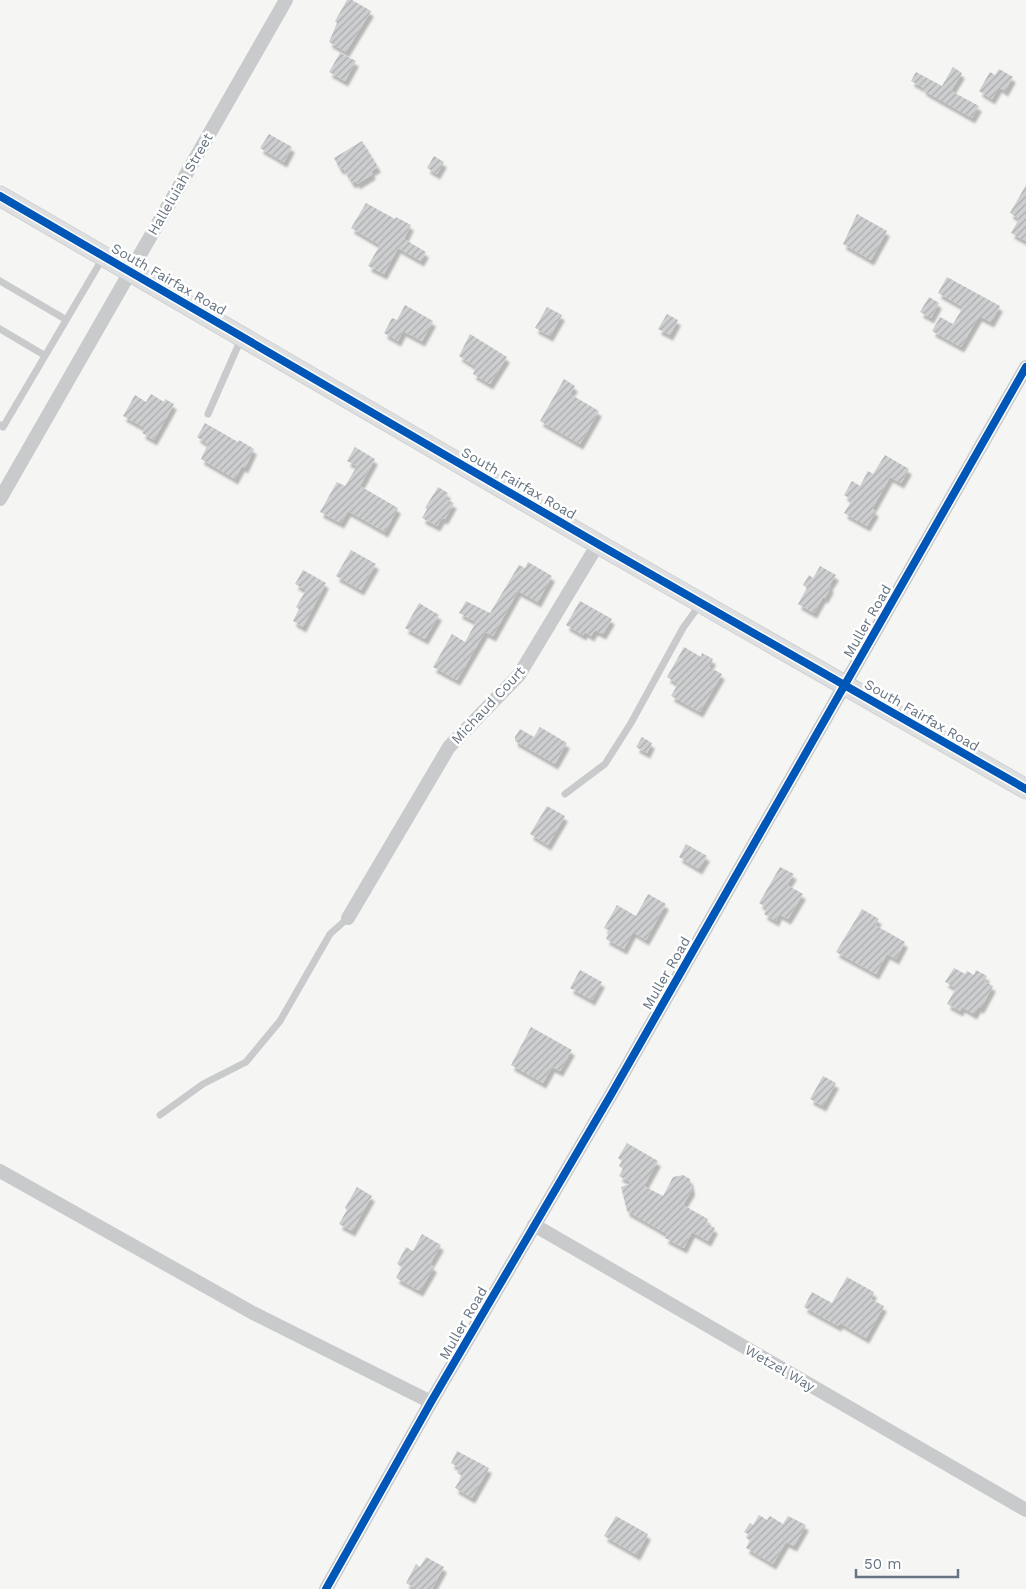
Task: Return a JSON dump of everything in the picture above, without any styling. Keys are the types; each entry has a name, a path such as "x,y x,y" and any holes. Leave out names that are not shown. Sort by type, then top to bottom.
{"street":[{"name":"Halleluiah Street","path":"0,499 286,0"},
{"name":"South Fairfax Road","path":"0,196 598,544 1026,790"},
{"name":"Muller Road","path":"326,1589 431,1402 845,685 1026,367"},
{"name":"Michaud Court","path":"348,918 449,747 519,675 598,544"},
{"path":"0,1172 254,1313 431,1402"},
{"name":"Wetzel Way","path":"534,1225 1026,1510"}],"lane":[{"path":"2,426 104,256"},
{"path":"0,281 66,319"},
{"path":"0,329 44,355"},
{"path":"208,414 242,336"},
{"path":"565,794 605,764 631,723 683,628 701,602"},
{"path":"160,1115 203,1084 246,1062 280,1021 330,934 348,918"}],"building":[{"path":"347,0 352,0 371,11 346,52 329,42 337,23 335,21"},
{"path":"340,53 356,61 345,81 329,72"},
{"path":"953,67 962,73 951,91 979,106 972,118 911,81 916,72 942,86"},
{"path":"999,69 1013,77 1005,91 999,87 992,99 979,91 990,72 995,75"},
{"path":"269,134 292,147 284,162 260,148"},
{"path":"362,141 378,167 371,171 373,174 357,184 356,181 352,183 343,168 340,169 334,158"},
{"path":"434,156 444,162 437,174 427,168"},
{"path":"1026,185 1026,241 1011,233 1019,219 1010,213"},
{"path":"366,203 395,219 396,217 411,225 404,239 426,252 421,261 398,248 384,274 368,266 380,245 351,228"},
{"path":"857,214 887,231 871,260 843,244"},
{"path":"947,277 1000,306 991,322 979,316 961,347 932,331 940,317 953,324 963,307 938,293"},
{"path":"929,297 939,303 931,318 920,312"},
{"path":"405,305 433,321 422,341 403,331 398,341 384,333 392,318 397,320"},
{"path":"547,307 562,315 550,336 535,328"},
{"path":"667,314 678,320 670,335 658,329"},
{"path":"470,334 507,357 490,384 473,374 476,367 459,356"},
{"path":"564,379 575,386 570,394 599,411 580,444 540,421"},
{"path":"151,394 164,402 165,399 174,404 154,440 142,433 145,428 123,416 135,395 146,402"},
{"path":"205,423 254,449 245,468 242,466 235,479 201,459 208,444 197,437"},
{"path":"355,447 375,459 360,486 398,508 385,532 348,511 341,523 320,512 337,482 345,486 357,466 347,461"},
{"path":"885,455 909,469 901,483 890,477 872,509 876,511 867,526 844,513 852,500 844,495 852,481 860,486 868,471 873,474"},
{"path":"438,487 448,493 445,499 454,503 445,519 442,518 437,526 422,518 427,509 425,508"},
{"path":"351,550 376,564 361,590 336,576"},
{"path":"528,562 552,576 538,602 518,591 493,636 485,632 457,680 433,667 452,634 465,642 476,622 459,613 466,601 490,613 519,565 525,568"},
{"path":"820,566 836,575 829,586 831,587 825,598 823,597 814,613 798,604 807,588 803,585 809,575 813,578"},
{"path":"303,570 326,583 303,627 293,621 299,609 296,607 306,590 295,584"},
{"path":"580,601 612,619 603,634 595,630 591,636 585,632 583,635 566,625"},
{"path":"419,603 439,615 425,639 405,628"},
{"path":"684,647 701,657 702,653 713,659 709,667 722,674 700,712 671,696 678,684 667,677"},
{"path":"540,727 567,743 555,764 515,741 515,737 520,729 534,737"},
{"path":"642,737 652,743 647,753 636,747"},
{"path":"547,806 565,816 548,845 530,834"},
{"path":"686,844 707,856 699,869 679,857"},
{"path":"780,867 794,874 787,885 803,894 788,919 779,914 776,921 764,914 767,908 759,903"},
{"path":"648,894 666,904 646,940 633,932 624,949 606,939 610,931 604,928 617,905 636,916"},
{"path":"862,909 879,919 875,925 905,942 896,959 887,954 876,974 836,952"},
{"path":"954,968 965,974 967,971 974,975 976,970 987,976 984,981 993,986 981,1008 978,1007 974,1014 962,1007 960,1011 947,1004 956,988 945,982"},
{"path":"580,970 602,982 592,1000 570,988"},
{"path":"531,1027 572,1050 560,1071 552,1067 543,1083 511,1065"},
{"path":"823,1076 836,1083 823,1106 810,1099"},
{"path":"627,1143 658,1161 644,1186 663,1196 673,1177 683,1175 690,1179 692,1190 683,1205 708,1219 706,1223 715,1228 708,1241 692,1232 684,1248 665,1238 667,1234 627,1211 621,1187 632,1183 619,1176 623,1169 619,1166 622,1161 618,1158"},
{"path":"357,1187 372,1196 352,1231 339,1224 347,1210 345,1208"},
{"path":"422,1234 441,1245 430,1264 434,1267 420,1291 396,1278 402,1267 397,1264 406,1247 413,1251"},
{"path":"847,1277 874,1292 871,1299 884,1306 866,1338 840,1323 838,1326 804,1307 812,1292 832,1303"},
{"path":"457,1451 489,1468 472,1498 455,1488 462,1476 457,1473 460,1468 451,1463"},
{"path":"759,1515 767,1520 770,1516 783,1524 788,1516 806,1525 794,1546 786,1542 773,1564 746,1548 750,1540 746,1538 748,1534 744,1532 750,1523 753,1525"},
{"path":"616,1516 648,1534 637,1555 604,1536"},
{"path":"426,1557 444,1567 432,1589 417,1589 406,1583 416,1564 420,1567"}],"cycle path":[{"path":"0,196 598,544 1026,789"},
{"path":"326,1589 431,1402 612,1093 1026,367"}]}
